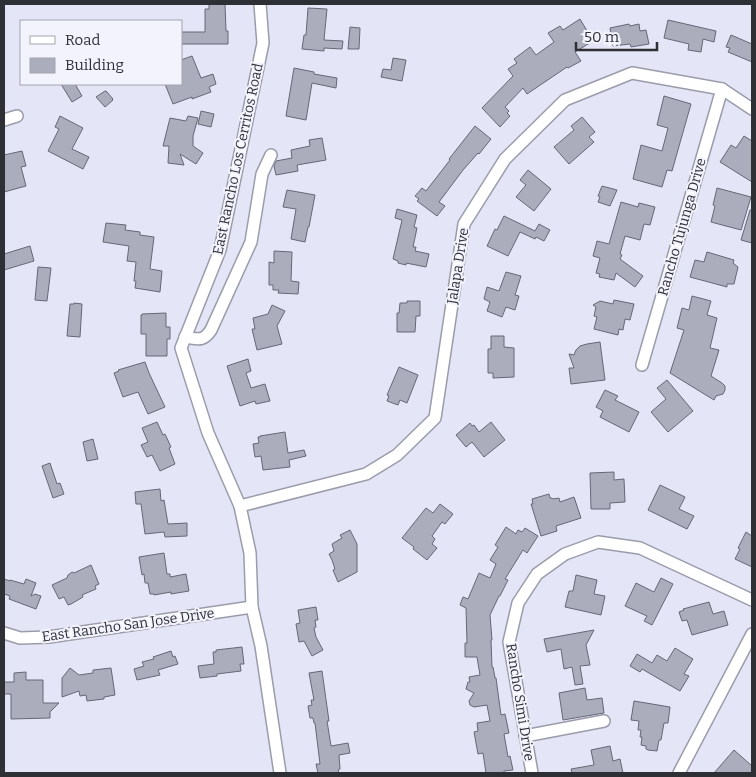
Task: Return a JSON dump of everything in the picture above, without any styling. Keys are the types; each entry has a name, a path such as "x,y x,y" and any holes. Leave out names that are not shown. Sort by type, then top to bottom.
{"street":[{"name":"East Rancho Los Cerritos Road","path":"260,4 263,43 220,250 181,348 208,433 240,506 250,553 252,607 261,646 280,773"},
{"name":"Jalapa Drive","path":"240,506 366,474 397,455 435,418 464,224 505,159 565,100 632,73 722,90 752,109"},
{"name":"Rancho Tujunga Drive","path":"642,365 722,90"},
{"path":"4,120 17,116"},
{"path":"185,337 200,339 207,337 211,330 251,242 262,174 271,155"},
{"name":"Rancho Simi Drive","path":"532,773 509,642 518,603 537,574 565,554 598,542 640,548 752,600"},
{"name":"East Rancho San Jose Drive","path":"4,633 20,638 49,637 252,607"},
{"path":"678,773 752,634"},
{"path":"526,736 604,721"}],"building":[{"path":"209,4 225,4 228,44 182,44 182,32 205,32 205,9 209,9"},
{"path":"308,8 327,9 324,40 343,41 342,49 324,48 324,51 302,49 304,35 306,35"},
{"path":"580,19 593,41 575,52 581,61 567,67 527,94 523,88 505,107 509,111 507,113 510,116 500,127 482,108 513,76 508,69 517,63 514,59 530,47 536,55 554,42 548,33 560,26 563,30"},
{"path":"668,20 716,31 714,42 703,39 701,52 688,50 689,44 664,38"},
{"path":"629,24 630,26 639,24 640,31 646,30 649,44 631,47 630,44 613,46 610,28"},
{"path":"350,27 360,28 359,49 348,49"},
{"path":"731,35 752,44 752,62 728,52 730,48 726,47"},
{"path":"192,56 201,78 213,74 216,84 209,87 211,92 173,104 165,85 182,85 182,60"},
{"path":"393,58 406,60 402,81 381,77 383,69 391,70"},
{"path":"294,68 337,78 336,88 312,83 306,120 286,116"},
{"path":"62,85 76,85 82,96 72,102"},
{"path":"105,91 113,100 105,107 96,97"},
{"path":"664,96 691,104 672,171 667,170 662,187 633,179 641,145 662,151 668,128 657,125"},
{"path":"201,111 214,114 211,127 198,124"},
{"path":"60,116 83,128 72,149 89,157 83,169 48,151 59,129 55,127"},
{"path":"188,116 198,118 193,136 193,146 203,153 196,164 180,154 184,165 168,163 169,146 163,146 170,118 186,121"},
{"path":"582,117 595,132 589,137 594,142 569,164 554,147 574,130 571,126"},
{"path":"475,126 491,139 463,170 439,202 445,206 437,216 417,201 419,199 415,196 422,188 426,191"},
{"path":"744,136 752,141 752,182 720,162 731,145 736,148"},
{"path":"322,138 326,160 297,165 298,171 276,175 274,166 276,161 292,158 291,150 310,146 309,140"},
{"path":"22,151 26,166 21,167 26,186 4,192 4,155"},
{"path":"528,170 551,189 534,211 516,197 526,185 520,180"},
{"path":"602,186 617,190 610,206 598,202"},
{"path":"717,188 751,197 741,230 711,222"},
{"path":"287,190 315,195 305,242 291,239 296,209 283,207"},
{"path":"621,202 638,207 639,203 655,207 650,225 644,224 640,240 625,236 620,254 622,255 620,259 643,276 635,287 616,273 614,280 599,277 600,274 596,273 600,258 593,256 597,241 609,244"},
{"path":"397,209 417,215 414,227 417,228 413,247 416,247 415,251 429,254 426,267 406,263 406,265 398,263 398,261 393,259 402,220 395,218"},
{"path":"750,210 752,210 752,243 741,240"},
{"path":"504,216 535,231 539,224 550,230 544,241 520,232 508,256 487,246"},
{"path":"106,223 126,225 125,230 140,232 140,235 154,237 150,269 162,271 160,292 135,288 136,262 127,261 129,246 103,242"},
{"path":"30,246 34,261 4,270 4,254"},
{"path":"274,251 292,252 291,281 299,282 298,294 278,293 279,290 273,290 273,285 269,285 269,262 274,263"},
{"path":"707,252 734,260 733,263 738,267 734,284 727,284 727,287 690,277 695,260 704,262"},
{"path":"38,267 51,268 47,301 35,300"},
{"path":"506,272 521,276 515,295 519,296 515,310 506,307 502,317 487,311 490,302 484,299 487,287 499,291"},
{"path":"692,296 711,301 707,315 717,318 710,348 719,350 711,376 725,386 725,390 723,394 716,396 714,400 670,373 684,330 677,328 682,308 689,310"},
{"path":"614,300 634,304 630,320 625,319 623,330 619,329 618,335 594,329 597,317 594,316 596,307 593,305 600,301 613,304"},
{"path":"407,301 420,301 420,316 416,316 415,332 397,332 397,313 399,313 400,303 407,303"},
{"path":"70,304 82,304 80,337 67,336"},
{"path":"272,305 285,311 277,326 282,344 257,350 252,329 255,329 253,318 268,314"},
{"path":"166,313 166,327 170,327 170,339 167,339 167,356 146,356 146,334 141,334 141,315"},
{"path":"491,336 504,336 504,347 514,348 514,377 493,378 493,373 488,373 488,349 491,349"},
{"path":"600,342 605,380 571,384 569,368 574,368 569,354 574,355 580,346"},
{"path":"248,359 251,371 246,373 251,388 265,384 270,401 256,404 255,401 240,406 227,366"},
{"path":"145,362 165,407 148,414 138,392 123,397 114,373"},
{"path":"399,367 418,375 407,403 400,400 398,405 387,401 389,396 387,395"},
{"path":"667,380 693,411 668,432 651,412 666,399 657,388"},
{"path":"605,390 618,396 615,400 639,412 629,432 600,417 603,411 596,407"},
{"path":"157,422 171,447 169,448 175,464 160,471 152,455 147,457 141,445 148,442 142,428"},
{"path":"491,422 505,440 484,457 472,442 466,447 456,435 470,423 479,432"},
{"path":"285,432 288,453 304,450 306,456 289,460 290,467 263,470 261,456 255,457 253,444 259,443 258,437 260,436"},
{"path":"93,439 98,459 87,461 83,442"},
{"path":"50,463 57,484 60,483 64,494 53,498 42,466"},
{"path":"614,472 614,480 624,479 625,502 610,503 610,509 591,509 590,473"},
{"path":"660,485 685,497 679,509 694,516 687,529 648,510"},
{"path":"160,489 161,501 164,500 168,524 187,523 187,536 165,537 164,532 145,534 141,504 136,504 135,492"},
{"path":"549,494 550,498 559,498 560,502 574,497 581,518 556,526 557,531 541,536 531,504 533,504 532,499"},
{"path":"440,504 453,514 445,524 442,522 432,536 435,539 432,544 437,548 427,560 402,538 426,508 433,513"},
{"path":"506,527 516,534 518,530 522,532 525,528 538,536 527,553 523,550 505,579 508,580 490,615 492,667 496,678 501,715 505,714 509,733 504,734 508,757 510,756 513,770 504,771 504,773 486,773 483,753 478,754 474,732 478,731 477,723 490,721 487,705 474,707 470,705 469,701 474,693 466,689 468,682 470,682 469,677 480,675 477,657 465,657 465,643 467,643 466,608 460,605 463,597 468,599 479,573 490,578 496,564 490,560 498,547 495,545"},
{"path":"350,530 357,544 357,572 338,582 329,554 334,551 332,544 342,538 340,535"},
{"path":"746,532 752,536 752,567 735,559"},
{"path":"164,553 167,574 170,574 170,577 186,574 189,591 171,594 171,592 150,594 148,583 145,583 144,574 142,575 139,557"},
{"path":"91,565 99,584 95,586 96,589 82,595 83,597 68,605 64,597 59,599 52,585 67,578 72,572 74,573"},
{"path":"576,575 597,580 594,594 605,596 601,615 565,607 569,591 573,591"},
{"path":"661,578 673,584 652,625 644,621 647,616 625,606 636,583 654,592"},
{"path":"4,579 24,584 26,579 36,583 31,596 35,594 41,596 36,609 9,599 10,596 4,594"},
{"path":"709,602 713,614 724,611 728,625 692,635 687,620 682,621 679,612 683,609"},
{"path":"316,607 318,620 315,620 316,627 314,628 316,637 323,650 312,656 304,641 299,642 296,624 300,623 298,610"},
{"path":"594,630 586,645 590,665 580,666 583,684 575,685 572,667 564,669 561,649 547,652 544,639"},
{"path":"242,647 244,664 240,664 241,671 200,678 198,666 214,664 213,652"},
{"path":"675,648 693,659 684,674 689,676 680,691 642,669 640,672 630,666 637,654 652,663 657,655 667,661"},
{"path":"171,651 178,664 158,670 160,675 137,680 134,669 144,666 142,662"},
{"path":"70,668 79,675 93,673 93,670 111,668 115,695 104,697 104,699 87,701 86,695 80,696 79,691 62,697 62,678"},
{"path":"322,671 331,746 348,743 350,753 339,755 339,773 318,773 316,764 320,764 315,723 313,718 310,718 308,706 312,705 311,700 314,700 309,673"},
{"path":"26,672 26,680 43,680 43,703 59,703 50,712 50,718 11,719 11,694 4,694 4,682 14,682 14,673"},
{"path":"585,688 587,700 602,698 604,713 563,720 559,693"},
{"path":"634,701 670,707 668,723 664,723 657,751 648,750 646,746 641,745 641,730 638,730 639,721 631,720"},
{"path":"610,746 613,761 620,759 623,773 572,773 571,769 594,765 591,750"},
{"path":"734,750 752,766 752,773 714,773"}]}
